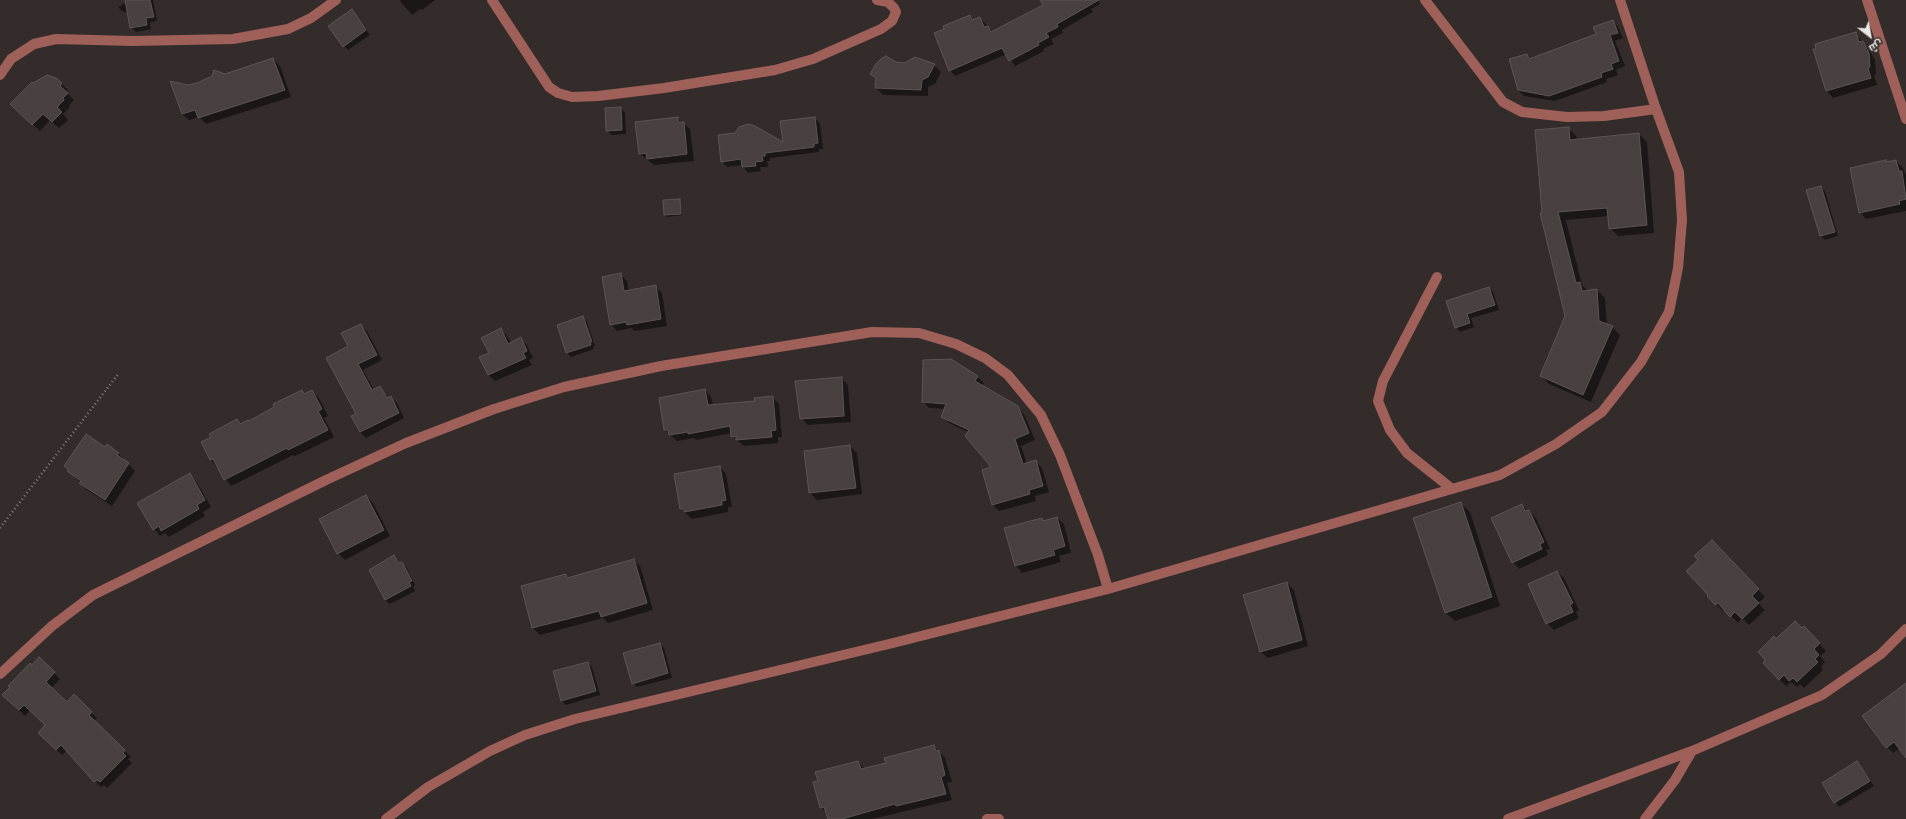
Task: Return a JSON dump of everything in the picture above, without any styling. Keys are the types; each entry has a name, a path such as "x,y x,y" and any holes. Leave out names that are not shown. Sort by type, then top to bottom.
{"street":[{"path":"0,75 11,59 34,44 56,39 132,41 232,39 288,29 311,18 336,0"},
{"path":"492,0 549,87 558,93 572,97 598,96 664,88 775,70 813,59 881,29 892,21 896,16 894,8 888,2 877,0"},
{"path":"1425,0 1503,102 1522,112 1567,117 1604,116 1656,109"},
{"path":"386,819 428,787 490,751 532,732 575,718 889,644 1108,589 1452,489 1506,471 1556,444 1602,412 1641,362 1669,312 1678,268 1682,220 1679,172 1656,109 1620,0"},
{"path":"1867,0 1905,113"},
{"path":"1437,277 1383,381 1378,401 1390,430 1407,453 1452,489"},
{"path":"0,674 52,626 93,595 326,480 413,440 494,409 564,387 676,364 872,332 919,333 956,344 985,358 1013,380 1041,415 1060,455 1098,555 1108,589"},
{"path":"1508,819 1692,750 1822,694 1881,654 1906,629"},
{"path":"1645,819 1675,780 1692,750"},
{"path":"987,819 999,819"}],"path":[{"path":"0,528 119,373"}],"building":[{"path":"125,0 150,0 154,17 146,18 147,25 130,28"},
{"path":"1040,0 1099,0 1057,24 1058,27 1046,33 1049,37 1038,43 1039,45 1009,61 1002,48 949,71 934,33 944,29 943,26 970,15 972,20 980,17 984,27 988,26 991,32 1043,5"},
{"path":"352,9 366,30 343,47 328,26"},
{"path":"1613,20 1618,33 1610,35 1619,61 1611,64 1613,69 1601,73 1602,77 1549,96 1518,90 1509,59 1527,54 1529,59 1596,34 1593,27"},
{"path":"1856,32 1859,42 1863,41 1869,53 1870,67 1868,68 1871,78 1826,91 1813,49 1816,49 1815,44"},
{"path":"886,56 896,62 905,63 915,57 935,64 928,77 922,80 921,90 875,88 876,78 870,74 876,64"},
{"path":"273,58 285,90 198,118 195,110 182,114 170,81 188,85 197,83 212,76 214,70 225,74"},
{"path":"47,75 56,78 62,83 60,86 68,93 57,107 62,112 52,122 43,114 32,125 10,104 32,82 33,83"},
{"path":"621,107 622,130 606,131 605,108"},
{"path":"678,117 678,122 684,122 687,154 647,159 646,153 639,154 635,122"},
{"path":"815,117 818,143 814,144 814,147 765,153 765,156 762,156 763,161 755,162 756,166 742,167 741,159 721,162 718,135 735,133 739,127 748,124 755,126 783,142 780,121"},
{"path":"1569,127 1570,140 1639,133 1647,225 1609,229 1607,208 1558,212 1576,283 1580,282 1582,291 1597,289 1599,321 1613,326 1583,395 1540,376 1565,316 1540,213 1542,213 1535,130"},
{"path":"1886,160 1886,162 1896,160 1899,171 1902,171 1906,199 1899,201 1900,204 1859,213 1850,168"},
{"path":"1821,186 1835,232 1820,236 1806,190"},
{"path":"680,199 681,214 664,215 663,200"},
{"path":"621,273 624,291 656,285 661,319 627,325 626,322 610,325 602,277"},
{"path":"1489,287 1495,305 1467,314 1470,323 1455,328 1446,301"},
{"path":"583,316 592,342 590,342 591,345 566,353 557,325"},
{"path":"361,324 377,355 358,364 372,390 380,386 387,398 391,396 399,413 360,432 351,416 356,414 326,358 348,346 341,333"},
{"path":"501,328 508,344 521,337 527,351 523,353 526,358 488,375 479,357 489,353 481,338"},
{"path":"951,359 978,376 975,381 1018,406 1029,433 1015,439 1023,464 1036,460 1043,486 1029,490 1030,494 992,505 982,470 991,467 965,436 969,430 941,417 946,404 922,402 923,360"},
{"path":"842,377 844,416 800,419 795,381"},
{"path":"705,389 708,405 755,401 754,398 773,396 776,430 771,431 772,437 736,440 736,436 731,437 730,426 688,434 688,432 669,435 668,430 664,430 659,398"},
{"path":"302,390 304,394 312,390 322,409 318,411 328,430 288,450 287,448 224,480 213,459 210,460 201,442 211,437 209,434 237,419 240,424 248,420 249,421 274,407 273,404"},
{"path":"86,434 105,447 107,444 119,453 117,455 129,463 105,500 79,483 81,481 67,471 69,470 64,466"},
{"path":"850,445 856,488 809,493 804,451"},
{"path":"720,466 726,500 722,501 722,505 684,512 684,509 680,509 674,474"},
{"path":"190,473 205,500 197,505 199,509 161,531 159,526 153,530 137,503"},
{"path":"366,495 384,530 337,554 319,519"},
{"path":"1461,502 1492,597 1445,613 1413,518"},
{"path":"1522,504 1525,511 1529,510 1544,542 1540,544 1542,549 1512,563 1491,518"},
{"path":"1057,517 1065,546 1053,550 1055,555 1015,566 1004,528 1042,518 1043,521"},
{"path":"1712,540 1759,589 1752,596 1759,603 1742,619 1735,612 1730,617 1718,603 1715,605 1686,571 1698,560 1694,556"},
{"path":"394,555 398,563 402,562 412,581 409,582 411,586 385,600 369,570"},
{"path":"634,559 647,603 601,617 599,611 532,628 521,586 566,574 567,578"},
{"path":"1557,571 1573,603 1570,605 1573,612 1546,624 1528,584"},
{"path":"1287,582 1302,640 1260,652 1243,595"},
{"path":"1795,621 1802,628 1804,626 1820,643 1814,649 1819,655 1815,659 1818,662 1797,682 1793,678 1789,681 1784,675 1779,680 1763,663 1765,660 1758,652 1774,636 1776,639"},
{"path":"660,643 668,673 632,684 623,653"},
{"path":"39,657 55,672 46,682 67,702 74,694 92,712 89,715 125,750 123,753 126,756 100,782 97,780 94,782 61,745 56,750 38,733 45,725 24,705 19,710 2,695 10,687 8,686 30,663 32,665"},
{"path":"588,662 596,691 561,701 553,671"},
{"path":"1906,683 1906,758 1894,742 1886,748 1862,716"},
{"path":"934,745 936,751 939,750 945,775 941,777 946,794 896,806 895,804 842,819 828,819 824,807 820,808 813,782 818,781 815,772 858,761 861,769 886,763 884,758"},
{"path":"1857,761 1870,781 1834,803 1822,783"}]}
